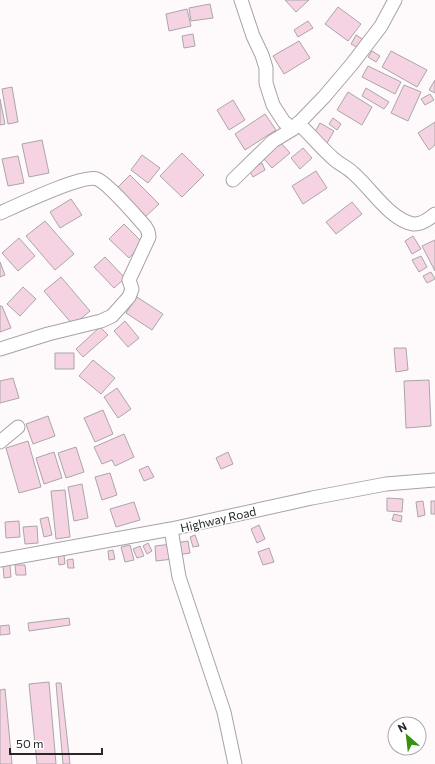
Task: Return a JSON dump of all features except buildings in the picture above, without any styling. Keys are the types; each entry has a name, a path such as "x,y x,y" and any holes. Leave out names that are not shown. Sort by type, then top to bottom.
{"street":[{"path":"241,0 252,36 262,55 266,68 266,83 273,105 284,122 295,126 336,161 353,173 395,216 404,221 415,224 425,222 435,214"},
{"path":"233,180 273,141 295,126 324,97 381,26 394,0"},
{"path":"0,213 75,182 97,178 108,186 145,226 149,237 129,280 132,289 129,297 112,316 101,321 48,334 0,349"},
{"path":"0,442 18,427"},
{"name":"Highway Road","path":"0,560 171,530 312,498 386,484 435,480"},
{"path":"171,530 179,577 224,712 235,764"}]}
